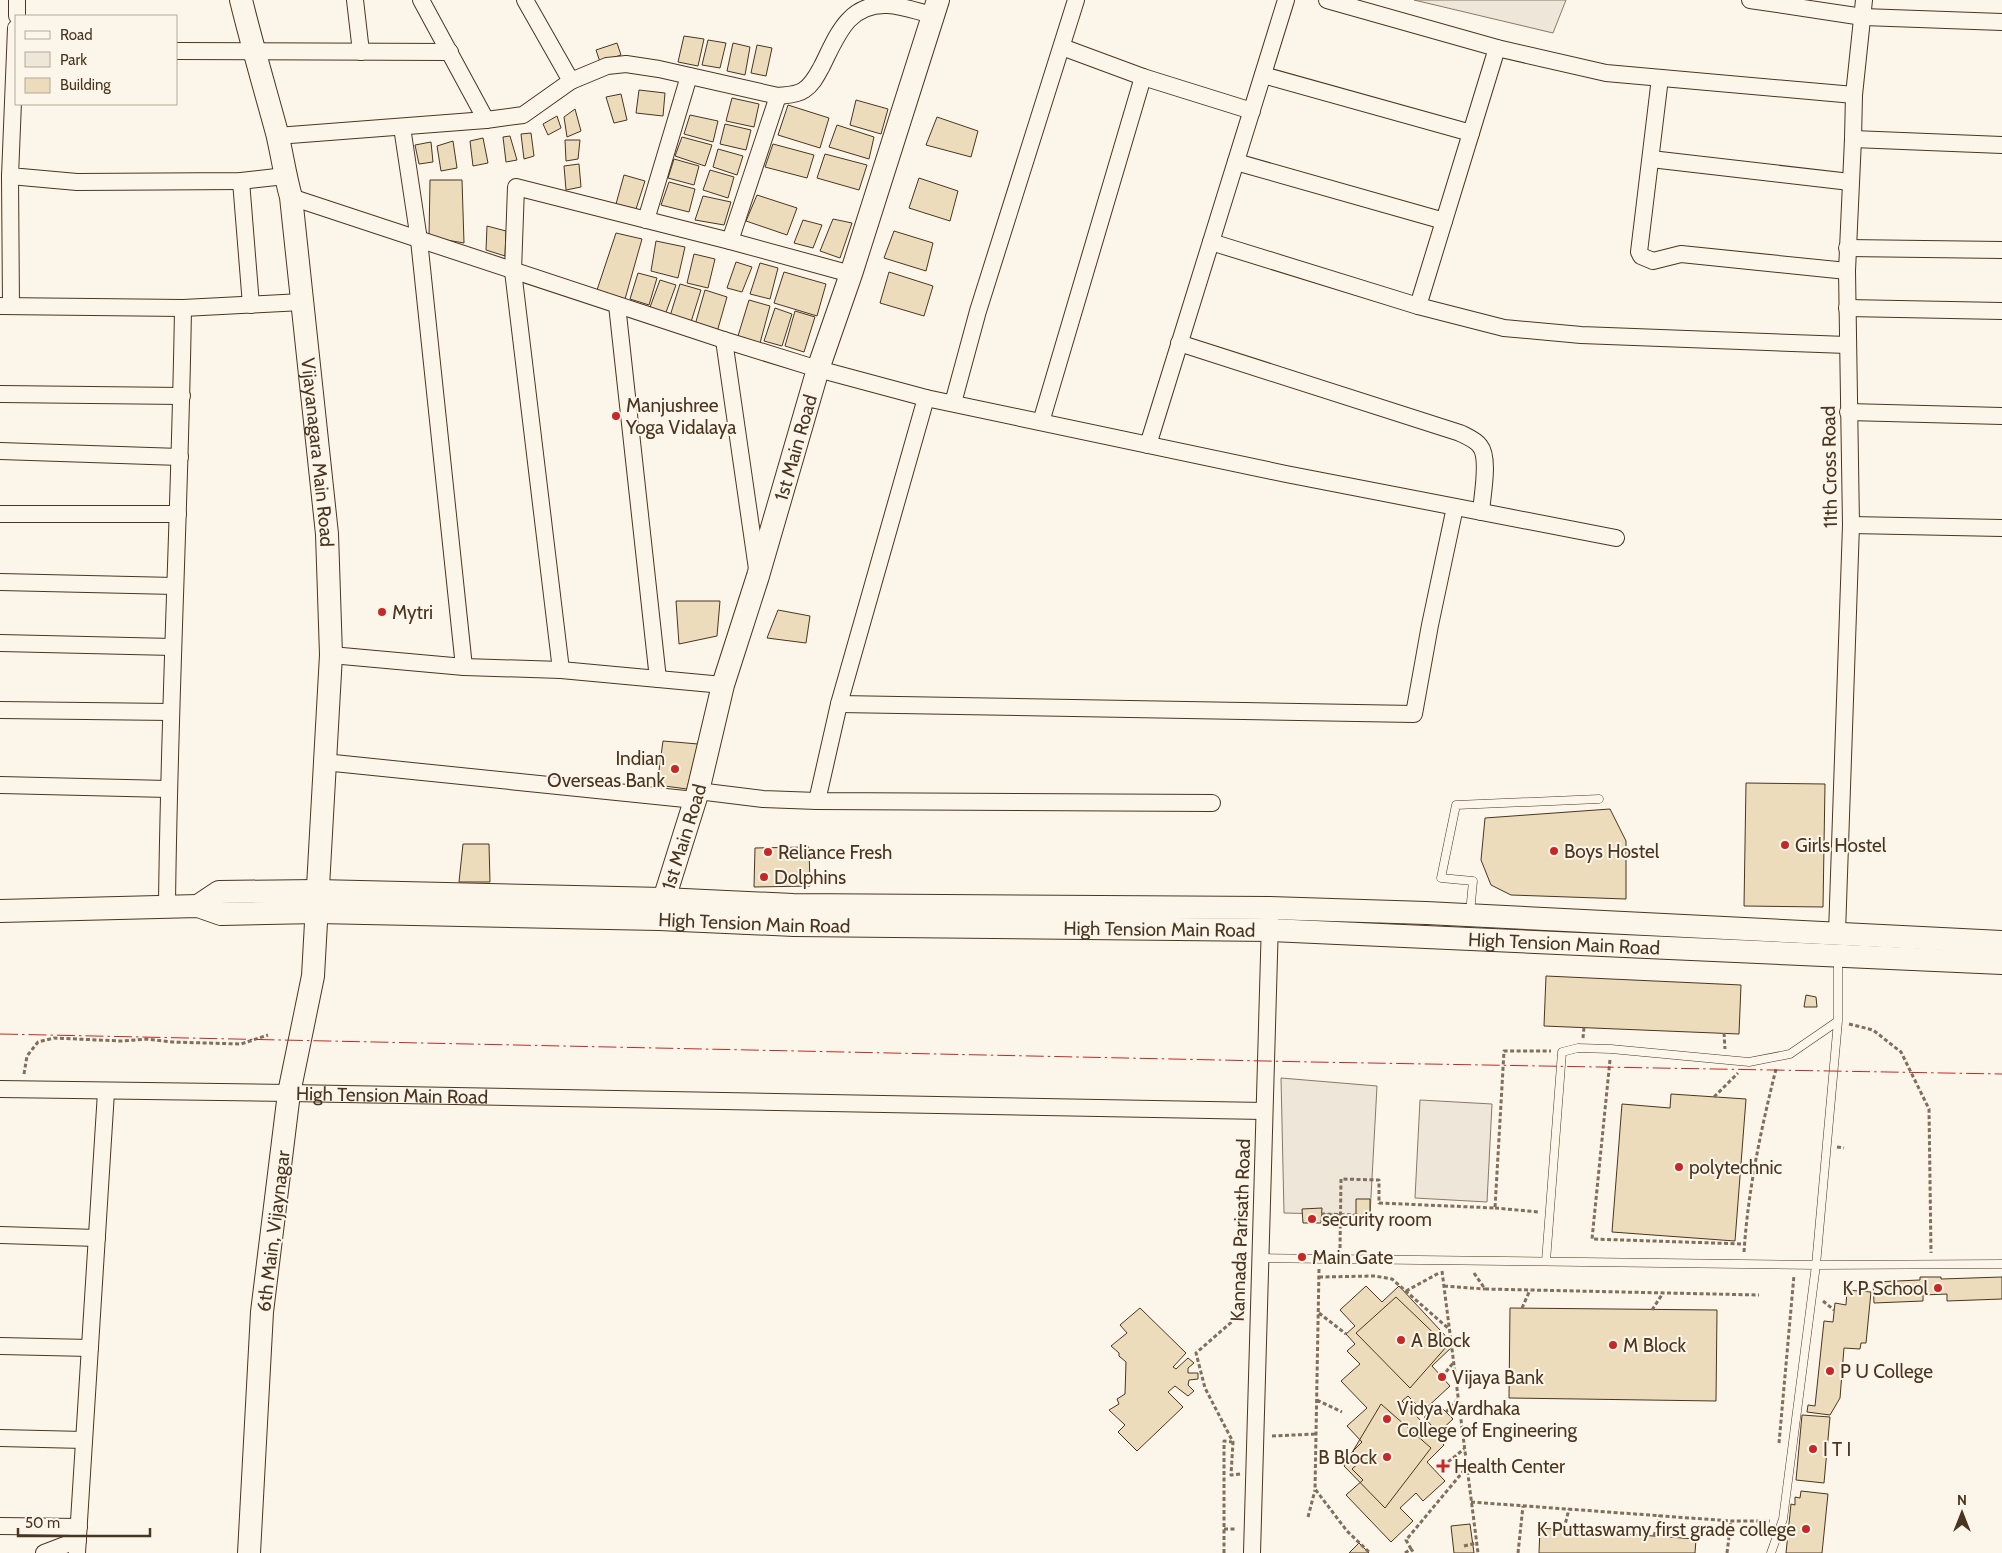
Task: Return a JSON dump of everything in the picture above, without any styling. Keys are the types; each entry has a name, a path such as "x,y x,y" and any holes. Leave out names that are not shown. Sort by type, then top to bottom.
{"main road":[{"name":"Vijayanagara Main Road","path":"242,0 253,51 277,136 288,187 327,534 331,655 317,902"},
{"name":"1st Main Road","path":"661,909 697,795 723,684 758,576 818,369 851,274 936,7"},
{"path":"0,911 198,906 221,914 317,902 661,909 793,905 1270,919 1470,915 1837,944 2002,942"},
{"name":"6th Main, Vijaynagar","path":"249,1553 262,1312 289,1093 313,976 317,902"},
{"name":"High Tension Main Road","path":"1270,919 1837,944 2002,963"}],"street":[{"path":"17,0 17,15"},
{"path":"356,0 361,52"},
{"path":"421,0 486,120"},
{"path":"525,0 571,80"},
{"path":"953,403 978,311 1076,0"},
{"path":"1148,445 1286,0"},
{"path":"1327,0 1497,48 1606,73 1854,95"},
{"path":"1750,0 1863,16 2002,22"},
{"name":"11th Cross Road","path":"1837,944 1851,525 1847,271 1854,95 1864,0"},
{"path":"277,136 486,120 523,115 571,80 607,66 626,64 659,68 778,96 804,90 814,82 841,27 854,15 870,8 888,5 936,7"},
{"path":"1062,47 1143,77 1252,111"},
{"path":"1418,306 1497,48"},
{"path":"178,52 450,52"},
{"path":"15,53 5,306 183,308 302,302"},
{"path":"1263,75 1471,133"},
{"path":"646,220 689,76"},
{"path":"1041,422 1143,77"},
{"path":"1660,78 1639,252 1644,259 1653,261 1681,254 1847,271"},
{"path":"730,241 778,96"},
{"path":"402,127 419,240 464,667"},
{"path":"1853,139 2002,145"},
{"path":"1651,159 1850,182"},
{"path":"1236,162 1444,221"},
{"path":"10,176 77,182 241,181 288,187 419,240 724,340 818,369 926,398 1286,474 1616,538"},
{"path":"241,181 251,305"},
{"path":"562,670 513,271 516,187 730,241 851,274"},
{"path":"1211,242 1418,306 1504,328 1582,335 1847,345"},
{"path":"1848,248 2002,250"},
{"path":"617,305 658,679"},
{"path":"167,906 168,789 182,396 183,308"},
{"path":"1847,308 2002,311"},
{"path":"724,340 758,576"},
{"path":"1179,343 1460,433 1480,445 1484,454 1481,512"},
{"path":"0,394 182,396"},
{"path":"817,801 839,704 926,398"},
{"path":"1848,412 2002,416"},
{"path":"0,451 180,457"},
{"path":"839,704 1414,714 1430,625 1455,507"},
{"path":"0,514 178,514"},
{"path":"1851,525 2002,528"},
{"path":"0,582 175,586"},
{"path":"0,644 173,647"},
{"path":"331,655 464,667 562,670 723,684"},
{"path":"0,710 171,712"},
{"path":"324,762 697,795 763,799 1212,804"},
{"path":"0,785 168,789"},
{"name":"Kannada Parisath Road","path":"1252,1553 1270,919"},
{"name":"High Tension Main Road","path":"0,1089 1264,1111"},
{"path":"78,1540 106,1092"},
{"path":"0,1235 97,1238"},
{"path":"0,1346 90,1348"},
{"path":"0,1438 84,1440"},
{"path":"0,1526 78,1540"},
{"path":"44,1553 78,1540"}],"lane":[{"path":"1470,915 1473,882 1441,878 1456,805 1599,799"},
{"path":"1771,1553 1783,1519 1816,1265 1838,1022 1837,944"},
{"path":"1546,1261 1562,1052 1578,1048 1611,1049 1749,1062 1790,1054 1838,1022"},
{"path":"1260,1258 1795,1265 2002,1264"}],"path":[{"path":"1838,1022 1873,1030 1901,1052 1929,1108 1931,1264"},
{"path":"22,1090 26,1056 38,1042 54,1038 121,1041 147,1039 172,1042 241,1044 268,1036"},
{"path":"1611,1049 1592,1239 1744,1244"},
{"path":"1495,1208 1504,1051 1562,1052"},
{"path":"1743,1264 1744,1244 1760,1132 1779,1056"},
{"path":"1714,1097 1749,1062"},
{"path":"1340,1259 1341,1179 1379,1180 1379,1203 1549,1212"},
{"path":"1321,1214 1358,1215"},
{"path":"1308,1517 1315,1489 1319,1258"},
{"path":"1441,1260 1478,1553"},
{"path":"1465,1260 1486,1289"},
{"path":"1778,1452 1795,1265"},
{"path":"1406,1292 1442,1271"},
{"path":"1319,1277 1375,1276 1392,1279 1449,1330"},
{"path":"1444,1286 1486,1289 1759,1295"},
{"path":"1522,1308 1530,1290"},
{"path":"1652,1310 1663,1293"},
{"path":"1240,1466 1240,1474 1231,1475 1233,1442 1205,1388 1196,1353 1258,1299"},
{"path":"1318,1312 1346,1334"},
{"path":"1442,1377 1454,1362"},
{"path":"1446,1412 1458,1399"},
{"path":"1316,1400 1342,1412"},
{"path":"1255,1438 1291,1434 1316,1434"},
{"path":"1224,1553 1224,1441 1233,1442"},
{"path":"1443,1466 1464,1449"},
{"path":"1414,1553 1406,1540 1467,1467"},
{"path":"1315,1489 1347,1530 1370,1553"},
{"path":"1471,1502 1731,1521 1771,1521"},
{"path":"1518,1553 1522,1506"},
{"path":"1564,1529 1569,1509"},
{"path":"1654,1536 1660,1515"},
{"path":"1727,1553 1731,1521"},
{"path":"1464,1546 1476,1543"},
{"path":"1405,1553 1411,1549"}],"green space":[{"path":"1414,0 1566,0 1553,33"},
{"path":"1281,1078 1377,1086 1370,1215 1284,1213"},
{"path":"1420,1100 1492,1104 1487,1202 1415,1198"}],"building":[{"path":"684,36 704,39 698,66 678,62"},
{"path":"708,40 726,43 720,68 702,65"},
{"path":"617,43 621,55 600,62 596,50"},
{"path":"733,43 750,47 745,75 727,71"},
{"path":"757,45 772,48 766,76 751,73"},
{"path":"639,90 665,93 663,116 636,113"},
{"path":"621,94 627,120 614,123 606,97"},
{"path":"732,98 759,104 754,127 726,121"},
{"path":"856,100 888,109 881,134 850,125"},
{"path":"788,105 829,118 820,148 778,135"},
{"path":"575,109 581,131 567,137 564,117"},
{"path":"690,115 718,121 713,142 684,134"},
{"path":"557,116 561,128 548,135 543,124"},
{"path":"937,117 978,131 971,157 926,145"},
{"path":"725,124 751,130 746,150 720,144"},
{"path":"837,125 874,137 869,159 829,147"},
{"path":"531,133 534,156 524,159 521,134"},
{"path":"510,136 517,160 506,162 503,137"},
{"path":"682,137 712,145 705,166 675,156"},
{"path":"483,138 488,163 473,166 470,141"},
{"path":"565,140 580,140 578,159 566,161"},
{"path":"453,141 457,168 441,171 437,146"},
{"path":"431,142 433,162 419,164 415,145"},
{"path":"773,144 814,155 807,178 765,167"},
{"path":"718,149 743,156 737,175 713,167"},
{"path":"825,154 867,165 859,190 817,178"},
{"path":"674,159 699,166 694,185 668,178"},
{"path":"579,164 581,187 566,190 564,166"},
{"path":"710,170 734,177 728,198 703,190"},
{"path":"624,175 645,181 636,209 616,204"},
{"path":"919,178 958,191 950,221 909,208"},
{"path":"430,180 462,180 464,243 429,237"},
{"path":"669,182 695,189 689,212 661,205"},
{"path":"757,195 797,208 787,235 746,221"},
{"path":"703,196 731,202 724,225 695,220"},
{"path":"833,219 852,223 840,258 820,251"},
{"path":"803,220 822,225 813,248 794,243"},
{"path":"487,226 506,231 505,256 486,250"},
{"path":"894,231 933,243 926,271 884,258"},
{"path":"616,233 642,239 625,299 597,290"},
{"path":"656,241 685,247 678,278 651,271"},
{"path":"694,254 715,259 708,288 687,283"},
{"path":"736,262 752,267 742,292 727,288"},
{"path":"760,263 778,268 770,299 750,294"},
{"path":"784,272 826,284 817,316 774,303"},
{"path":"889,272 933,286 924,316 880,303"},
{"path":"638,273 657,278 649,305 630,299"},
{"path":"660,280 676,285 665,315 649,310"},
{"path":"680,284 701,290 691,322 670,316"},
{"path":"705,290 727,297 717,332 695,325"},
{"path":"749,300 770,306 760,343 738,336"},
{"path":"775,308 792,314 782,346 764,341"},
{"path":"795,311 815,317 804,352 785,346"},
{"path":"676,601 720,601 717,636 679,644"},
{"path":"778,610 810,616 806,643 767,638"},
{"path":"663,741 698,744 687,789 657,785"},
{"name":"Girls Hostel","path":"1746,783 1825,784 1823,907 1744,906"},
{"name":"Boys Hostel","path":"1610,809 1626,841 1626,899 1511,895 1491,885 1481,860 1485,818"},
{"path":"463,844 489,844 490,882 459,882"},
{"path":"809,847 810,886 754,887 755,848"},
{"path":"1546,976 1741,985 1739,1034 1544,1026"},
{"path":"1806,995 1816,997 1817,1007 1804,1007"},
{"name":"polytechnic","path":"1671,1094 1746,1099 1735,1241 1612,1232 1622,1104 1670,1108"},
{"path":"1356,1199 1370,1199 1370,1215 1356,1215"},
{"name":"security room","path":"1322,1208 1321,1223 1303,1223 1302,1209"},
{"name":"K P School","path":"1920,1277 1941,1277 1941,1279 2002,1277 2002,1299 1947,1301 1947,1294 1923,1295 1923,1301 1874,1303 1873,1282 1920,1280"},
{"name":"Vidya Vardhaka College of Engineering","path":"1366,1286 1382,1302 1399,1286 1454,1345 1432,1366 1450,1386 1423,1411 1408,1396 1402,1401 1444,1445 1427,1462 1445,1481 1423,1501 1416,1493 1400,1508 1413,1521 1391,1542 1346,1495 1363,1480 1352,1469 1362,1460 1353,1451 1362,1442 1347,1426 1367,1408 1341,1381 1360,1364 1347,1351 1355,1344 1346,1334 1355,1326 1340,1310"},
{"name":"P U College","path":"1847,1290 1871,1292 1866,1343 1861,1343 1860,1349 1844,1348 1840,1398 1830,1415 1807,1412 1808,1405 1815,1406 1824,1321 1833,1322 1835,1303 1846,1305"},
{"name":"A Block","path":"1396,1297 1447,1346 1410,1388 1356,1333"},
{"path":"1140,1308 1186,1353 1173,1367 1176,1369 1188,1358 1194,1363 1188,1368 1188,1373 1198,1373 1198,1379 1189,1380 1188,1385 1194,1391 1188,1396 1175,1386 1168,1392 1183,1407 1137,1451 1118,1432 1125,1425 1109,1410 1119,1404 1117,1399 1125,1394 1126,1362 1111,1346 1127,1333 1120,1325"},
{"name":"M Block","path":"1510,1308 1717,1310 1716,1401 1509,1398"},
{"name":"B Block","path":"1381,1404 1431,1448 1385,1508 1344,1466"},
{"path":"1438,1404 1453,1419 1438,1433 1424,1417"},
{"name":"I T I","path":"1802,1415 1830,1417 1824,1483 1796,1480"},
{"name":"K Puttaswamy first grade college","path":"1801,1491 1828,1494 1822,1553 1786,1553 1791,1504 1795,1505 1795,1497 1800,1498"},
{"path":"1470,1524 1474,1553 1454,1553 1451,1526"},
{"path":"1540,1528 1696,1539 1695,1553 1539,1553"},
{"path":"1359,1543 1369,1553 1349,1553"}],"power":[{"path":"0,1034 1312,1062 2002,1074"}],"place":[{"name":"Manjushree Yoga Vidalaya","path":"616,416"},
{"name":"Mytri","path":"382,612"},
{"name":"Indian Overseas Bank","path":"675,769"},
{"name":"Girls Hostel","path":"1785,845"},
{"name":"Boys Hostel","path":"1554,851"},
{"name":"Reliance Fresh","path":"768,852"},
{"name":"Dolphins","path":"764,877"},
{"name":"polytechnic","path":"1679,1167"},
{"name":"security room","path":"1312,1219"},
{"name":"Main Gate","path":"1302,1257"},
{"name":"K P School","path":"1938,1288"},
{"name":"A Block","path":"1401,1340"},
{"name":"M Block","path":"1613,1345"},
{"name":"P U College","path":"1830,1371"},
{"name":"Vijaya Bank","path":"1442,1377"},
{"name":"Vidya Vardhaka College of Engineering","path":"1387,1419"},
{"name":"I T I","path":"1813,1449"},
{"name":"B Block","path":"1387,1457"},
{"name":"Health Center","path":"1443,1466"},
{"name":"K Puttaswamy first grade college","path":"1806,1529"}]}
